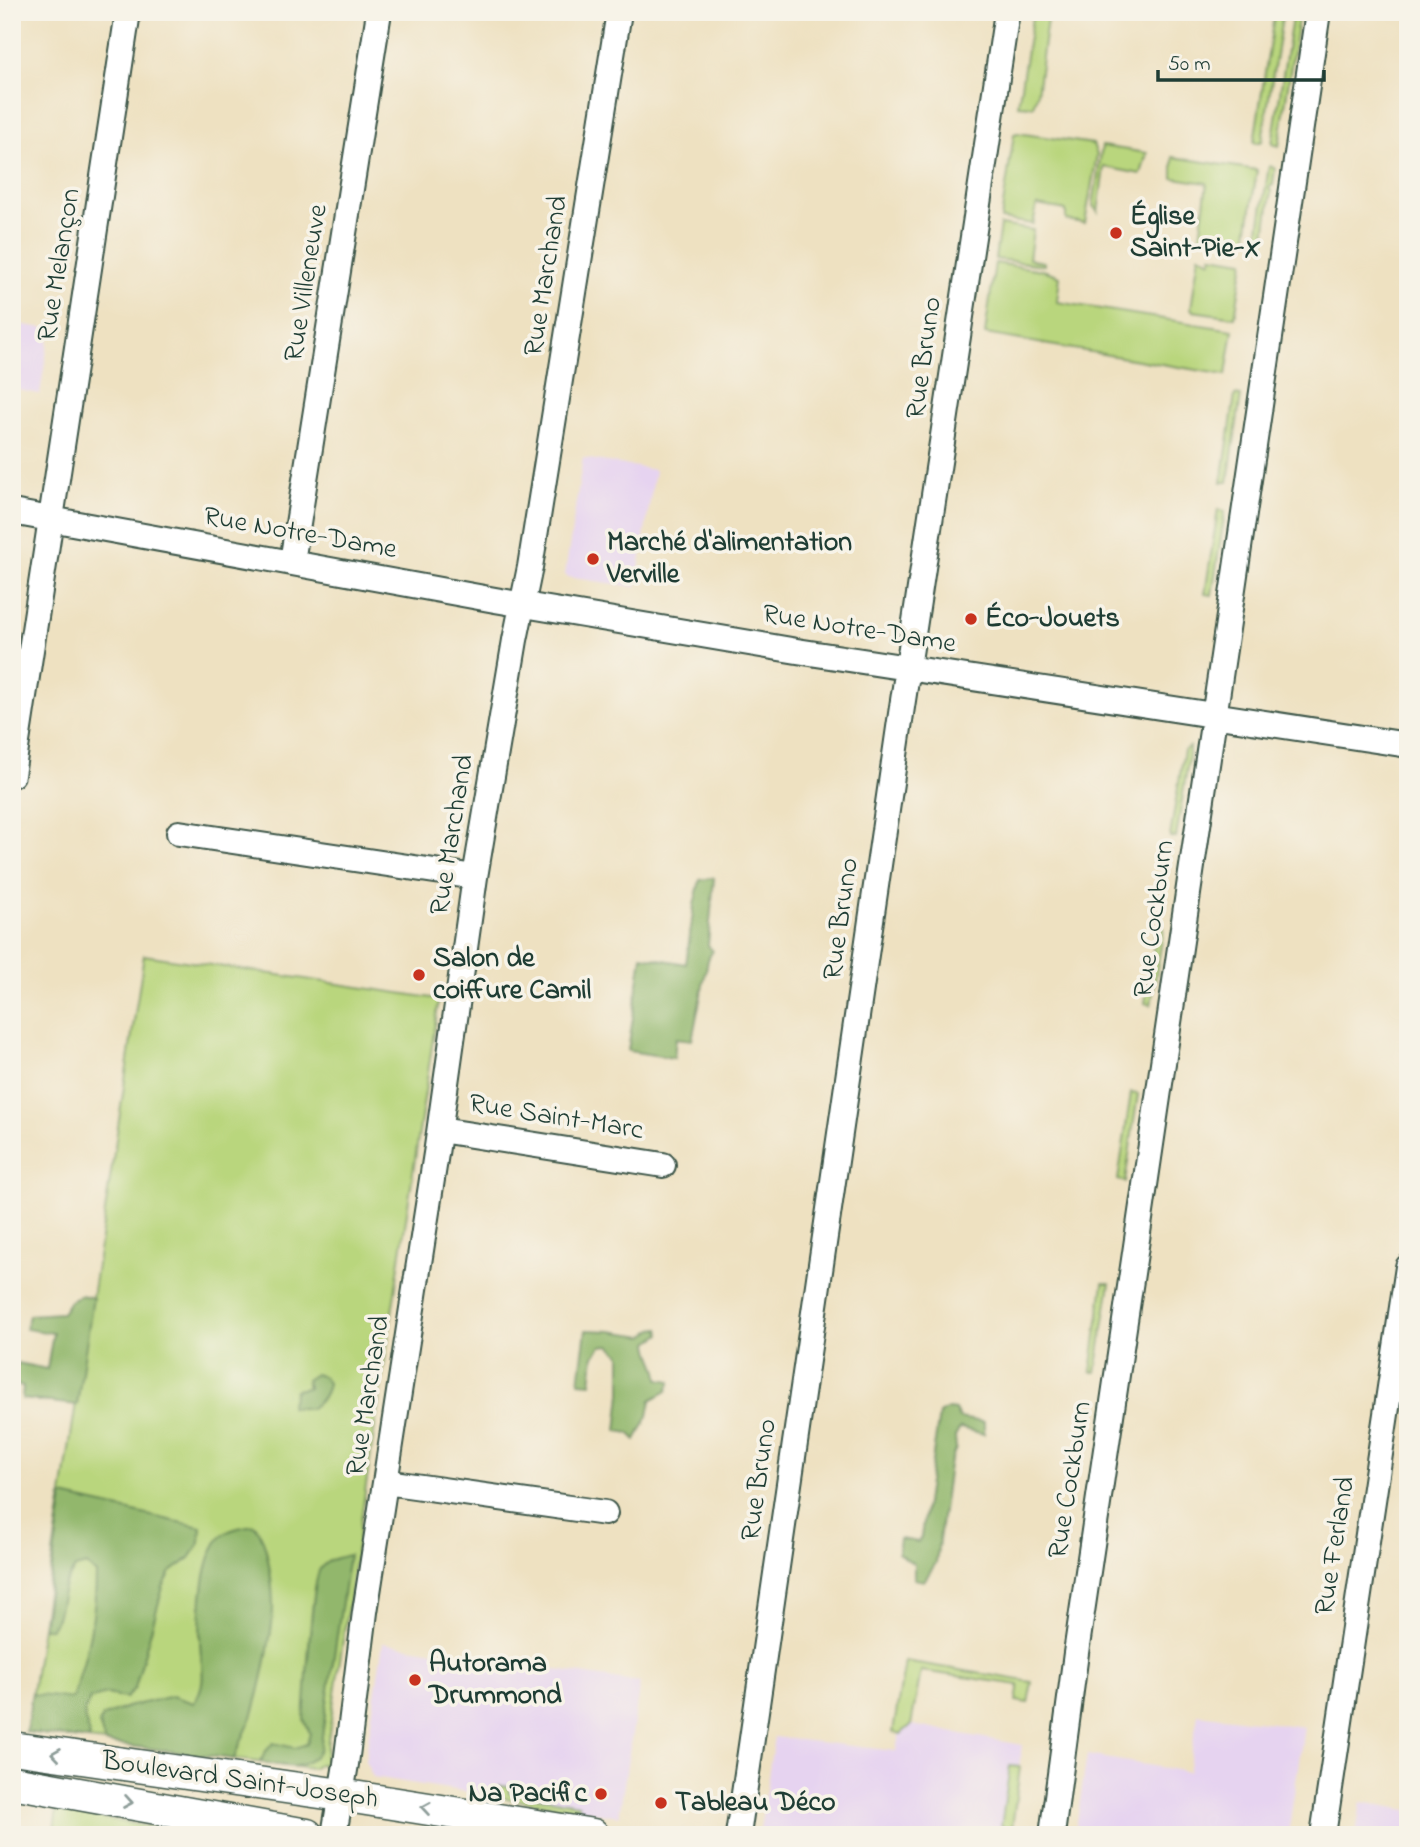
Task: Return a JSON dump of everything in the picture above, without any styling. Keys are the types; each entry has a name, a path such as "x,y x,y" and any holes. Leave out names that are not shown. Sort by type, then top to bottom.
{"main road":[{"name":"Boulevard Saint-Joseph","path":"12,1748 341,1795 593,1835"},
{"name":"Boulevard Saint-Joseph","path":"12,1782 307,1835"}],"street":[{"name":"Rue Melançon","path":"12,775 128,12"},
{"name":"Rue Villeneuve","path":"292,562 380,12"},
{"name":"Rue Marchand","path":"334,1835 360,1668 365,1612 440,1130 475,877 523,605 619,12"},
{"name":"Rue Bruno","path":"738,1835 1007,12"},
{"name":"Rue Cockburn","path":"1052,1835 1078,1639 1318,12"},
{"name":"Rue Notre-Dame","path":"12,512 523,605 908,669 1408,745"},
{"path":"179,833 475,877"},
{"name":"Rue Saint-Marc","path":"440,1130 663,1165"},
{"name":"Rue Ferland","path":"1322,1835 1408,1267"},
{"path":"386,1482 605,1513"}],"shaded area":[{"path":"12,323 50,329 40,394 12,389"},
{"path":"583,458 655,470 636,587 567,577 565,574"},
{"path":"383,1643 640,1683 619,1816 373,1777 365,1761"},
{"path":"1198,1714 1304,1727 1288,1835 1075,1835 1087,1755 1188,1772"},
{"path":"901,1723 1022,1745 1010,1835 762,1835 760,1830 774,1737 896,1751"},
{"path":"1361,1802 1408,1810 1408,1835 1356,1835"}],"green space":[{"path":"1033,12 1048,12 1037,94 1033,106 1018,105"},
{"path":"1274,16 1282,18 1262,141 1256,143 1254,142"},
{"path":"1292,18 1298,19 1279,146 1272,144"},
{"path":"1014,134 1093,144 1097,155 1085,223 1066,220 1066,210 1037,205 1033,224 1001,219"},
{"path":"1102,146 1147,153 1141,174 1104,167 1098,212 1093,206"},
{"path":"1173,157 1257,170 1246,241 1200,236 1207,183 1173,178"},
{"path":"1269,166 1275,167 1273,185 1269,187 1271,192 1264,243 1257,242"},
{"path":"1000,225 1033,230 1029,259 1044,262 1044,265 995,259"},
{"path":"1199,255 1211,261 1212,256 1244,261 1235,317 1193,311 1191,308"},
{"path":"995,263 1043,270 1060,276 1057,302 1233,330 1226,375 985,334"},
{"path":"1235,395 1241,396 1228,482 1222,482"},
{"path":"1218,509 1225,511 1212,595 1205,594"},
{"path":"1189,747 1176,838 1170,837 1184,750"},
{"path":"714,878 708,945 712,951 692,1040 676,1038 674,1058 628,1051 642,956 686,964 700,880"},
{"path":"1157,927 1164,928 1151,1005 1145,1003"},
{"path":"144,955 439,999 324,1766 320,1764 312,1769 26,1732"},
{"path":"1131,1093 1138,1094 1125,1182 1118,1180"},
{"path":"1103,1283 1110,1283 1096,1372 1091,1372"},
{"path":"81,1295 93,1298 77,1405 22,1399 23,1386 12,1385 12,1373 15,1372 17,1363 47,1369 53,1333 26,1329 29,1315 62,1313 70,1301"},
{"path":"660,1328 661,1334 649,1342 649,1347 659,1379 671,1381 667,1391 651,1400 648,1416 636,1440 629,1433 617,1431 621,1355 610,1345 601,1346 594,1356 591,1383 579,1382 586,1330 644,1336"},
{"path":"315,1374 324,1377 328,1383 322,1398 310,1409 290,1407 295,1390 308,1388 306,1380"},
{"path":"948,1409 955,1410 959,1418 984,1422 984,1434 960,1428 955,1437 956,1448 949,1465 936,1563 924,1581 914,1579 914,1564 898,1553 900,1539 918,1542 921,1537 939,1414"},
{"path":"63,1496 201,1527 200,1543 190,1558 171,1572 163,1587 135,1688 126,1698 106,1694 90,1699 84,1712 90,1740 26,1732 32,1694 72,1699 92,1622 96,1574 87,1565 75,1568 65,1584 57,1618 51,1628 43,1628"},
{"path":"254,1525 268,1557 273,1601 272,1624 256,1704 234,1759 105,1743 99,1724 102,1717 127,1707 172,1696 194,1703 199,1694 203,1672 200,1640 206,1569 216,1544 223,1535"},
{"path":"349,1555 320,1750 307,1763 300,1765 260,1762 273,1743 295,1748 307,1744 310,1733 304,1720 317,1578 326,1563"},
{"path":"905,1661 1032,1682 1028,1703 1016,1701 1019,1685 921,1671 911,1725 901,1734 893,1732"},
{"path":"1010,1766 1020,1767 1012,1828 1001,1826"},
{"path":"500,1786 509,1787 509,1793 579,1804 578,1810 498,1797"},
{"path":"57,1809 191,1835 53,1835"}],"place":[{"name":"Église Saint-Pie-X","path":"1116,233"},
{"name":"Marché d'alimentation Verville","path":"593,559"},
{"name":"Éco-Jouets","path":"971,619"},
{"name":"Salon de coiffure Camil","path":"419,975"},
{"name":"Autorama Drummond","path":"415,1680"},
{"name":"Na Pacific","path":"601,1794"},
{"name":"Tableau Déco","path":"661,1803"}]}
